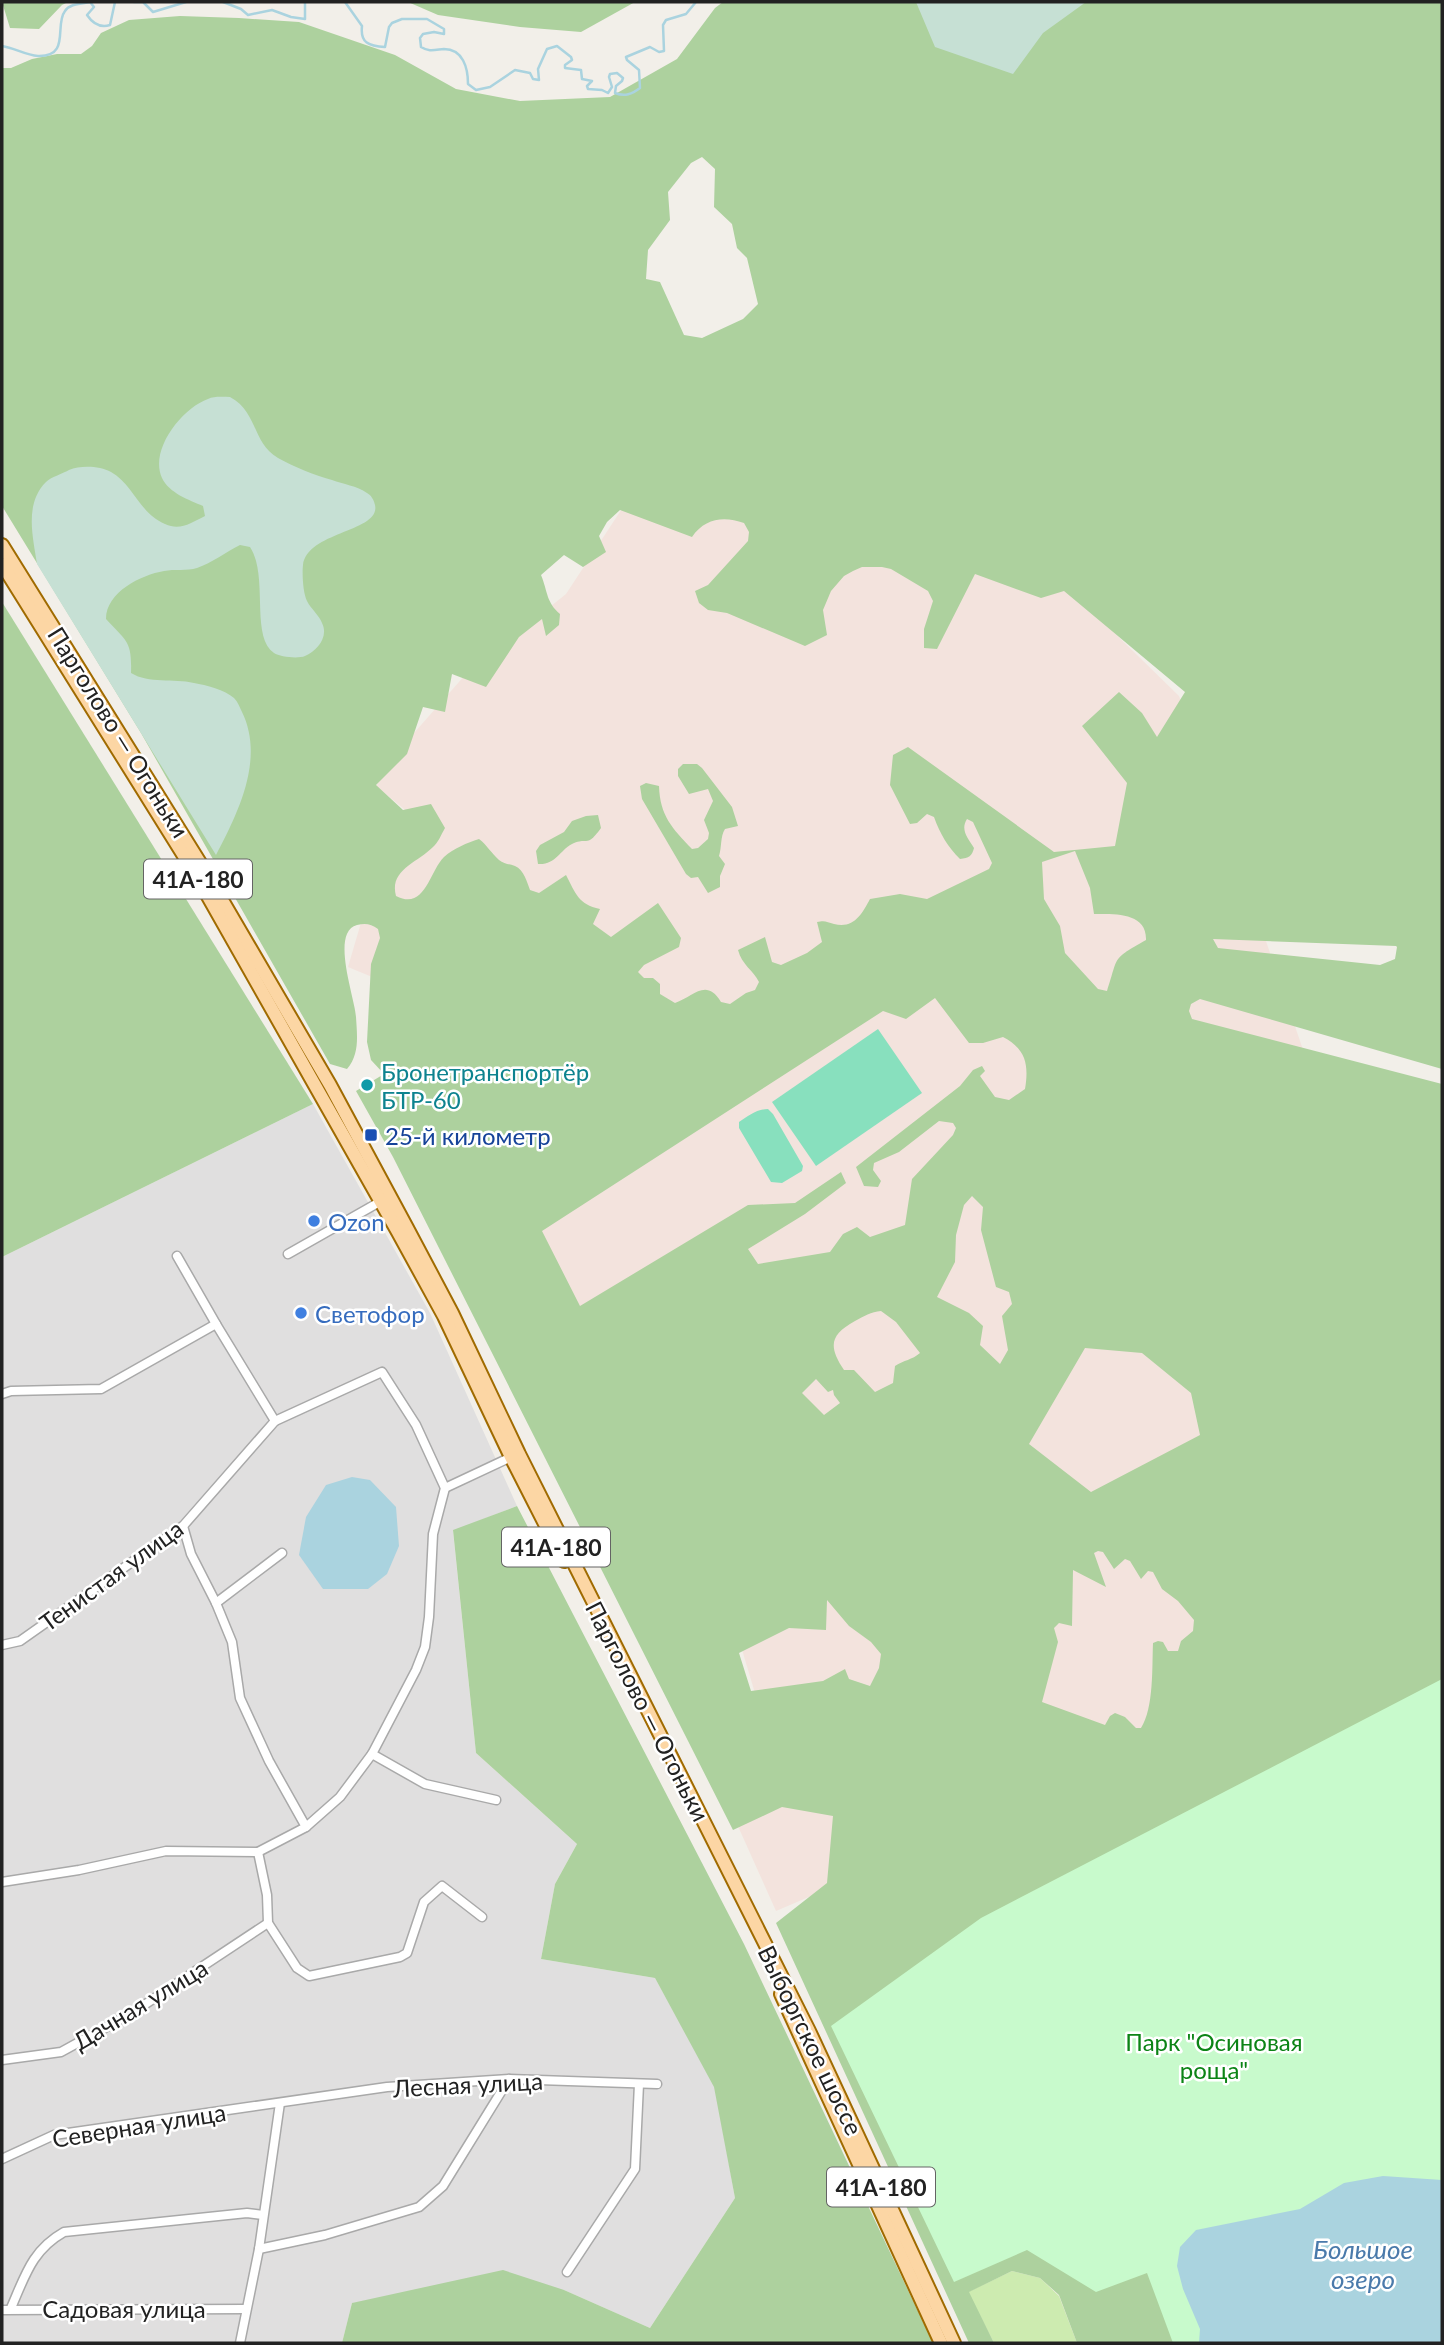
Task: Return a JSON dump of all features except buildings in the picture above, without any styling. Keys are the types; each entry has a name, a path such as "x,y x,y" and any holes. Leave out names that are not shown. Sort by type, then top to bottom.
{"main road":[{"name":"Парголово — Огоньки","path":"2,545 205,871 330,1085 511,1457 734,1891"},
{"name":"Парголово — Огоньки","path":"2,564 196,875 452,1314 734,1891"},
{"name":"Выборгское шоссе","path":"734,1891 941,2343"},
{"name":"Выборгское шоссе","path":"734,1891 809,2031 954,2343"}],"street":[{"path":"288,1254 385,1199"},
{"path":"2,1882 79,1870 166,1851 258,1852 306,1827 340,1797 372,1754 416,1670 425,1647 433,1534 445,1488 416,1425 383,1372 275,1421 177,1256"},
{"path":"2,1394 11,1391 102,1389 216,1324"},
{"name":"Тенистая улица","path":"2,1645 20,1640 183,1526 275,1421"},
{"path":"445,1488 511,1457"},
{"path":"183,1526 191,1554 232,1642 240,1699 269,1761 306,1827"},
{"path":"216,1603 282,1553"},
{"path":"372,1754 425,1784 496,1800"},
{"path":"258,1852 267,1895 268,1923 297,1969 309,1976 407,1953 424,1902 442,1886 482,1916"},
{"name":"Дачная улица","path":"2,2060 61,2052 132,2013 268,1923"},
{"path":"259,2249 325,2235 419,2207 443,2186 509,2079"},
{"name":"Лесная улица","path":"280,2103 387,2087 509,2079 657,2084"},
{"path":"567,2272 635,2169 639,2084"},
{"path":"240,2343 259,2249 280,2103"},
{"name":"Северная улица","path":"2,2159 54,2135 280,2103"},
{"path":"6,2309 46,2242 64,2232 247,2213 264,2215"},
{"name":"Садовая улица","path":"6,2309 246,2309"}],"shaded area":[{"path":"631,495 1050,570 1179,696 1226,824 1342,1164 1207,1726 776,1911 737,1824 768,1737 641,1310 547,1337 377,979 348,967 365,909 432,832 376,786 414,733 466,674 566,594"},
{"path":"313,1104 430,1313 517,1506 453,1531 476,1753 577,1844 555,1884 541,1959 655,1978 715,2087 735,2198 650,2328 564,2290 352,2303 342,2343 2,2343 2,1257"}],"green space":[{"path":"2,2 68,2 39,29 10,28"},
{"path":"408,2 635,2 581,32 520,27 438,15"},
{"path":"723,2 1442,2 1442,1069 1200,999 1191,1004 1189,1011 1192,1019 1442,1084 1442,2180 1199,2343 1077,2343 1059,2295 1040,2278 1012,2271 969,2292 994,2343 969,2343 776,1923 827,1883 833,1816 782,1807 733,1830 393,1157 356,1091 384,1074 371,1060 367,1042 371,964 380,938 378,929 368,924 357,925 349,930 345,940 346,967 355,1008 357,1037 356,1051 347,1069 330,1064 141,733 2,506 2,68 11,68 32,59 57,54 81,54 92,46 101,33 129,20 180,16 239,18 299,22 395,55 456,89 520,101 610,97 677,59 715,8","holes":["702,157 715,169 714,207 732,224 737,248 747,258 758,304 743,319 702,338 684,335 660,282 646,279 648,250 670,220 668,192 691,163","620,510 692,537 703,526 715,520 744,523 749,532 748,541 708,585 695,591 699,603 708,610 727,613 805,646 827,635 823,610 831,591 844,576 862,567 891,569 928,591 933,601 924,629 924,648 937,649 975,574 1041,598 1064,591 1185,692 1157,737 1142,713 1119,692 1082,726 1127,783 1115,846 1054,852 908,747 893,755 890,785 910,824 917,823 927,814 934,817 945,840 960,859 970,856 973,851 964,827 967,819 973,822 992,863 989,869 927,899 900,894 870,899 860,915 847,924 817,922 822,942 807,953 781,965 772,962 765,937 738,950 742,960 759,982 755,990 730,1004 721,1002 710,991 705,990 675,1003 660,994 660,984 653,978 644,978 638,972 644,965 679,947 681,938 658,903 611,937 593,924 600,909 582,901 566,875 539,893 530,890 521,870 499,860 479,839 456,848 444,857 420,894 406,899 396,896 395,887 400,873 427,853 445,828 431,804 403,810 376,785 407,754 423,707 445,712 452,674 486,687 519,637 542,619 546,636 559,625 560,614 550,601 541,575 564,555 583,567 606,552 599,536 607,522","1075,851 1090,888 1094,914 1120,915 1135,919 1145,931 1146,940 1121,955 1115,964 1107,991 1098,989 1065,953 1060,926 1044,899 1042,862","1213,939 1396,946 1395,959 1380,965 1218,948","935,998 969,1043 983,1043 1003,1037 1017,1047 1026,1065 1025,1089 1009,1100 995,1097 980,1076 985,1071 982,1066 973,1070 960,1086 856,1167 864,1186 878,1187 881,1181 873,1170 874,1163 899,1152 939,1121 953,1123 956,1128 953,1135 912,1179 905,1225 870,1237 857,1227 843,1234 830,1252 758,1264 748,1249 805,1214 846,1183 841,1172 795,1203 748,1205 580,1306 542,1231 883,1011 906,1019","972,1196 983,1207 981,1230 996,1287 1009,1292 1012,1304 1002,1316 1008,1350 1000,1364 980,1345 983,1326 969,1313 937,1297 955,1262 956,1235 964,1205","881,1311 896,1322 920,1353 895,1366 893,1383 875,1392 854,1370 844,1370 834,1348 836,1336 840,1331 871,1313","1085,1348 1142,1353 1191,1393 1200,1435 1091,1492 1029,1444","816,1379 828,1392 833,1390 840,1403 824,1415 802,1393","1103,1552 1114,1569 1125,1559 1130,1561 1141,1579 1148,1571 1153,1572 1162,1589 1178,1601 1194,1620 1193,1631 1181,1641 1178,1651 1168,1651 1163,1642 1153,1643 1150,1698 1141,1728 1136,1728 1125,1717 1115,1713 1105,1725 1042,1702 1058,1642 1054,1628 1059,1623 1072,1626 1073,1570 1106,1587 1094,1553","827,1600 849,1626 871,1642 881,1654 879,1668 870,1686 849,1679 845,1669 823,1681 751,1691 739,1653 789,1628 826,1630"]},
{"path":"916,2 1086,2 1043,33 1013,74 935,47"},
{"path":"230,397 246,411 263,444 278,458 363,491 371,496 375,505 374,514 367,521 317,545 308,554 303,565 305,593 309,604 321,620 324,633 314,651 305,656 280,656 267,645 261,620 256,559 250,547 240,545 197,568 145,576 118,593 108,609 106,619 129,648 131,673 153,680 186,682 215,688 234,698 242,712 251,748 250,767 240,804 216,855 37,564 32,510 39,491 46,482 74,468 96,467 119,477 142,506 165,524 181,526 205,516 203,506 180,495 165,483 159,467 160,455 170,431 188,411 210,398"},
{"path":"2,602 313,1104 2,1257"},
{"path":"683,764 697,764 702,768 732,807 738,826 723,832 719,856 725,864 720,876 720,887 708,893 698,877 691,878 686,874 642,799 640,786 646,783 659,786 668,821 692,849 698,848 708,839 709,833 704,820 713,801 708,789 689,794 678,776 678,769"},
{"path":"598,815 601,828 592,838 572,844 553,860 538,864 536,851 540,845 564,832 572,821"},
{"path":"878,1029 922,1093 816,1166 772,1102"},
{"path":"768,1109 803,1166 802,1171 782,1183 771,1182 739,1128 739,1122 746,1117"},
{"path":"517,1506 744,1944 933,2343 342,2343 352,2303 503,2270 564,2290 650,2328 735,2198 714,2087 655,1978 541,1959 555,1884 577,1844 476,1753 453,1530"},
{"name":"Парк \"Осиновая роща\"","path":"1442,1679 1442,2343 1173,2343 1147,2273 1096,2292 1027,2250 954,2282 831,2026 981,1918"},
{"path":"1012,2271 1040,2278 1059,2296 1077,2343 994,2343 968,2292"}],"water":[{"path":"352,1477 370,1480 396,1507 399,1546 387,1574 368,1589 323,1589 299,1555 306,1517 326,1485"},
{"name":"Большое озеро","path":"1383,2176 1442,2180 1442,2343 1199,2343 1200,2329 1183,2289 1177,2266 1180,2247 1196,2230 1300,2209 1344,2183"}],"waterway":[{"path":"2,46 38,56 48,55 58,46 62,17 67,8 90,2 94,7 87,15 97,24 106,26 110,25 115,2"},
{"path":"134,2 143,2 153,12 186,2"},
{"path":"223,2 248,15 272,10 305,19 305,2"},
{"path":"345,2 362,26 364,40 374,46 385,47 389,27 402,19 427,19 444,29 444,34 423,34 420,38 421,47 456,52 463,60 468,84 476,90 490,87 515,70 530,73 533,79 539,80 538,69 547,49 557,46 571,57 572,60 565,68 581,70 582,79 592,81 587,86 588,89 608,93 612,87 610,74 617,73 623,78 616,86 615,93 625,95 640,88 639,70 626,57 650,47 659,52 664,51 663,25 666,20 686,14 696,2"}],"place":[{"name":"Бронетранспортёр БТР-60","path":"367,1085"},
{"name":"25-й километр","path":"371,1135"},
{"name":"Ozon","path":"314,1221"},
{"name":"Светофор","path":"301,1313"}]}
